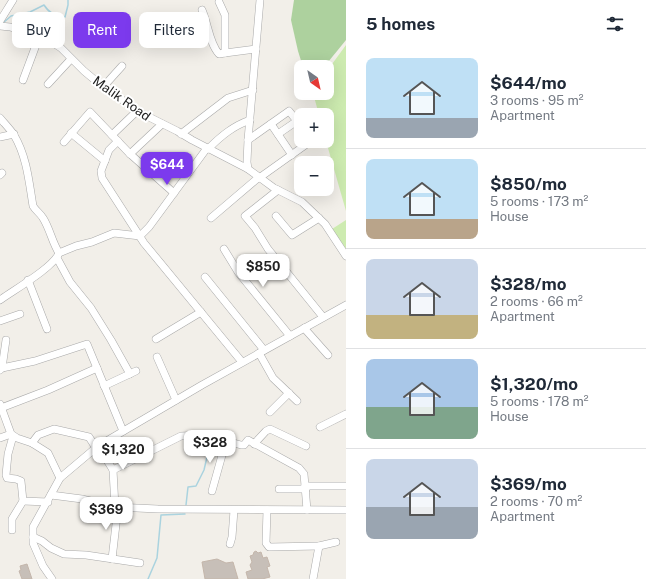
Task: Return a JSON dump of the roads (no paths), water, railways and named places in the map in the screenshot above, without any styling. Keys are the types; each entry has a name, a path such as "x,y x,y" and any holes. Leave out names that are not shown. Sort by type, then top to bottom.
{"street":[{"path":"0,22 13,0"},
{"path":"248,169 248,140 260,0"},
{"path":"219,2 225,15 225,53"},
{"path":"202,10 214,46 219,54 256,49"},
{"name":"Malik Road","path":"0,26 12,28"},
{"path":"23,80 35,48"},
{"name":"Malik Road","path":"61,48 84,71 137,111 207,149 248,169 278,190 302,202 325,224 346,256"},
{"path":"48,84 71,59"},
{"path":"104,86 122,66"},
{"path":"181,134 228,98 253,90"},
{"path":"112,135 137,111"},
{"path":"248,140 289,111 294,118"},
{"path":"64,142 90,112 130,154 174,193"},
{"path":"0,118 14,134 25,159 33,206 44,218 67,277 95,314 133,372 104,386"},
{"path":"140,236 149,227 207,149 227,131 250,120"},
{"path":"130,154 149,138 162,124"},
{"path":"270,124 292,155"},
{"path":"278,134 294,126"},
{"path":"71,133 105,161"},
{"path":"0,137 14,134"},
{"path":"118,141 109,150 101,171 102,178 144,243 242,362"},
{"path":"212,218 259,178 302,148"},
{"path":"278,190 245,216 255,228 268,249 323,318"},
{"path":"276,216 292,235 319,218"},
{"path":"0,300 50,265 58,255 76,246 92,242 114,233 140,236"},
{"path":"224,249 238,272 290,336"},
{"path":"205,277 262,352 273,378 297,400"},
{"path":"28,280 47,329"},
{"path":"52,579 42,566 33,543 33,527 60,478 97,447 242,362 346,305"},
{"path":"156,339 201,312"},
{"path":"0,321 20,314"},
{"path":"304,328 328,355"},
{"path":"6,340 1,369 54,356 86,344 123,432"},
{"path":"157,357 176,400"},
{"path":"12,530 12,519 23,501 20,481 16,479 8,479 6,475 12,435 1,406 48,390 96,368"},
{"path":"270,412 289,393"},
{"path":"320,428 346,414"},
{"path":"32,443 38,435 54,429 89,437 113,470 116,507 112,559"},
{"path":"254,444 266,431 270,429 306,446"},
{"path":"0,438 12,435 32,443 48,453 60,478"},
{"path":"113,470 181,436 205,435 241,445 244,445 248,440 303,471 307,510"},
{"path":"212,491 226,441"},
{"path":"279,489 346,486"},
{"path":"23,501 50,498 82,499 116,507 158,509 346,510"},
{"path":"230,544 234,510"},
{"path":"267,510 266,543 269,547 318,546 336,542"},
{"path":"33,537 64,554 86,555 140,563"},
{"path":"313,579 318,546"}],"waterway":[{"path":"3,23 11,16 30,12 44,5 53,14 65,17 68,0"},
{"path":"186,505 188,487 196,486 204,470 207,457 220,445"},
{"path":"148,579 157,558 161,515 185,514"}]}
